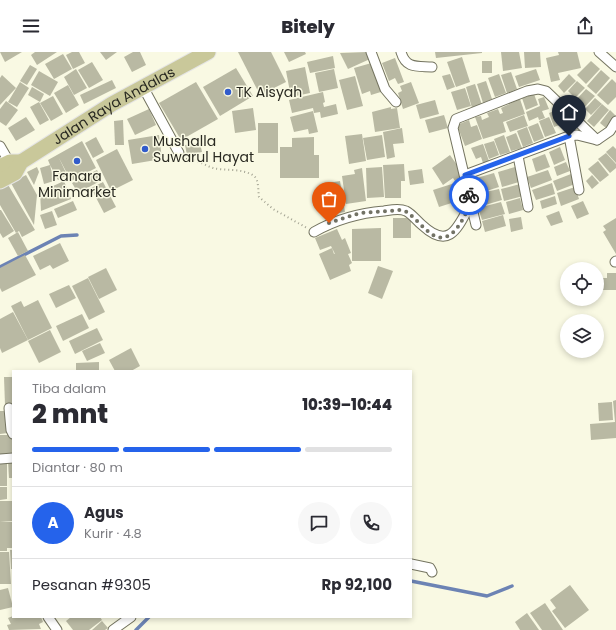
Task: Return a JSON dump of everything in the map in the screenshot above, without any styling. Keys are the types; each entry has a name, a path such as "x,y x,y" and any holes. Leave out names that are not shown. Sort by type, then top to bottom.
{"main road":[{"name":"Jalan Raya Andalas","path":"0,181 11,166 112,104 208,52"}],"street":[{"path":"371,52 385,89 396,102"},
{"path":"401,52 404,61 408,65 432,67"},
{"path":"599,52 616,67"},
{"path":"143,88 179,153"},
{"path":"476,225 453,128 456,119 527,91 538,89 546,91 597,140"},
{"path":"465,175 569,136 577,135 597,140 610,131 616,121"},
{"path":"569,136 580,190"},
{"path":"0,146 11,166"},
{"path":"518,156 528,207"},
{"path":"314,232 329,223 352,215 397,210 407,212 435,236 447,236 456,231 471,203"},
{"path":"7,408 12,432"},
{"path":"0,459 12,458"},
{"path":"412,564 430,568 432,572"},
{"path":"49,618 57,630"},
{"path":"113,630 130,618"}],"path":[{"path":"179,153 186,159 193,159 214,168 233,170 254,176 256,179 259,197 273,208 314,232"}],"building":[{"path":"0,52 22,52 5,62"},
{"path":"35,52 57,52 37,65 31,55"},
{"path":"72,52 79,52 85,63 73,69 66,55"},
{"path":"100,52 117,52 106,60"},
{"path":"133,52 140,52 146,65 132,72 124,57"},
{"path":"238,52 271,52 286,82 260,95"},
{"path":"284,52 305,52 306,54 289,62"},
{"path":"367,52 370,59 348,69 340,53"},
{"path":"435,52 482,52 482,53 436,58"},
{"path":"501,52 519,52 522,68 503,71"},
{"path":"524,52 540,52 541,67 525,68"},
{"path":"558,52 577,52 581,68 558,73 560,80 551,82 546,58 559,55"},
{"path":"63,54 72,69 54,79 45,64"},
{"path":"333,56 335,68 310,73 307,62"},
{"path":"462,57 470,82 456,87 447,62"},
{"path":"395,58 404,82 398,84 395,78 389,81 382,63"},
{"path":"482,61 492,61 492,73 482,73"},
{"path":"591,61 600,69 586,84 577,75"},
{"path":"92,62 103,80 89,88 78,70"},
{"path":"375,62 384,91 371,95 370,91 362,94 354,68"},
{"path":"30,65 37,69 27,85 20,81"},
{"path":"305,67 310,93 291,97 286,71"},
{"name":"TK Aisyah","path":"236,68 253,96 220,116 203,87"},
{"path":"76,69 87,88 74,95 64,77"},
{"path":"334,69 338,88 319,92 315,73"},
{"path":"536,69 540,80 519,87 515,76"},
{"path":"601,70 610,78 596,94 587,86"},
{"path":"39,71 58,82 50,96 31,85"},
{"path":"511,72 517,89 507,93 501,75"},
{"path":"450,74 455,87 447,90 442,76"},
{"path":"499,74 506,93 495,97 488,78"},
{"path":"569,74 576,81 564,93 558,86"},
{"path":"2,75 16,88 0,105 0,78"},
{"path":"355,76 363,106 347,110 339,80"},
{"path":"612,79 616,83 616,97 608,105 597,95"},
{"path":"112,80 116,88 84,104 80,95"},
{"path":"486,81 492,99 483,103 477,84"},
{"path":"577,81 585,88 575,98 568,91"},
{"path":"20,82 29,88 17,107 8,102"},
{"path":"196,82 218,119 181,140 159,103"},
{"path":"411,82 419,103 403,109 398,93 402,91 400,86"},
{"path":"475,84 482,105 472,108 466,87"},
{"path":"68,85 79,105 66,113 54,93"},
{"path":"32,87 44,94 40,102 28,95"},
{"path":"465,88 471,106 457,110 451,92"},
{"path":"586,89 595,96 579,113 575,109 580,103 576,100"},
{"path":"323,92 325,102 323,103 324,107 336,104 338,114 321,118 320,112 314,113 313,108 292,113 289,100"},
{"path":"534,94 538,105 526,110 522,98"},
{"path":"53,96 63,114 51,121 40,103"},
{"path":"544,97 549,109 542,111 545,118 539,120 538,117 529,121 526,112 540,106 538,99"},
{"path":"595,98 602,104 591,115 585,109"},
{"path":"520,99 525,114 503,122 506,132 483,139 475,117 481,116 482,120 489,117 487,113 498,109 500,114 503,113 501,108"},
{"path":"435,100 439,114 420,119 416,105"},
{"path":"6,101 18,110 6,126 0,122 0,109"},
{"path":"39,102 49,120 40,125 30,107"},
{"path":"602,104 609,110 594,127 587,121"},
{"path":"391,107 391,109 397,108 400,128 375,132 372,112"},
{"path":"253,108 256,130 235,133 232,111"},
{"path":"563,108 568,122 554,127 549,113"},
{"path":"149,109 156,125 135,135 127,119"},
{"path":"610,110 616,116 606,128 600,123"},
{"path":"313,111 318,132 309,134 308,129 294,132 290,117"},
{"path":"444,115 448,128 429,133 425,120"},
{"path":"524,115 528,126 510,132 506,122"},
{"path":"26,117 35,130 16,141 8,128"},
{"path":"549,117 556,133 545,137 539,121"},
{"path":"123,120 124,145 115,145 114,121"},
{"path":"469,120 471,127 477,125 482,139 465,146 457,125"},
{"path":"258,123 278,123 278,153 258,153"},
{"path":"538,123 544,138 534,142 528,127"},
{"path":"527,127 533,143 523,147 517,131"},
{"path":"402,128 404,143 393,144 395,157 387,159 383,132"},
{"path":"516,133 522,148 511,151 506,137"},
{"path":"362,134 366,161 349,164 345,136"},
{"name":"Mushalla Suwarul Hayat","path":"159,135 162,159 132,164 128,140"},
{"path":"382,135 385,157 367,160 363,138"},
{"path":"504,135 510,152 500,155 494,139"},
{"path":"96,137 104,152 93,158 85,143"},
{"path":"314,137 314,155 319,155 319,178 280,178 280,147 292,147 292,138"},
{"name":"Fanara Minimarket","path":"82,141 96,168 71,181 59,158 67,175 58,180 48,160"},
{"path":"494,141 499,155 489,159 484,144"},
{"path":"200,143 202,152 187,155 185,145"},
{"path":"483,144 489,161 483,163 481,157 476,159 471,148"},
{"path":"613,146 616,149 616,163 606,152"},
{"path":"560,147 565,160 554,165 549,152"},
{"path":"117,149 133,180 111,191 96,160"},
{"path":"606,153 616,164 616,168 610,173 598,159"},
{"path":"545,154 550,167 536,172 532,159"},
{"path":"450,155 464,175 455,181 453,178 443,185 432,168"},
{"path":"598,161 609,175 600,182 588,169"},
{"path":"566,162 570,171 557,176 554,167"},
{"path":"404,164 405,181 401,181 401,198 385,198 383,165"},
{"path":"50,165 54,181 44,184 40,168"},
{"path":"37,167 39,172 34,185 27,172"},
{"path":"382,167 384,197 367,198 366,168"},
{"path":"515,167 519,182 502,187 498,172"},
{"path":"362,168 366,201 346,204 342,176 355,174 354,170"},
{"path":"422,169 424,183 410,185 408,171"},
{"path":"97,170 102,180 78,193 72,183"},
{"path":"548,170 552,180 531,188 527,177"},
{"path":"494,173 499,187 477,194 473,179"},
{"path":"571,174 575,184 557,191 553,181"},
{"path":"26,175 37,195 34,225 11,183"},
{"path":"592,175 599,183 592,189 586,181"},
{"path":"64,181 71,199 41,211 40,192"},
{"path":"340,181 345,212 329,215 322,184"},
{"path":"103,182 116,207 104,213 91,188"},
{"path":"458,182 464,199 439,207 433,190"},
{"path":"7,183 35,230 22,237 19,231 16,233 0,205 0,188"},
{"path":"552,183 555,194 536,200 532,190"},
{"path":"520,184 523,196 504,201 501,189"},
{"path":"575,187 579,199 561,206 557,193"},
{"path":"499,189 502,200 485,205 481,193"},
{"path":"555,196 557,204 542,209 540,201"},
{"path":"520,198 523,210 509,214 506,202"},
{"path":"73,201 77,210 58,218 54,209"},
{"path":"583,201 589,214 577,219 571,206"},
{"path":"501,202 505,214 482,220 478,208"},
{"path":"0,210 14,231 3,238 0,233"},
{"path":"52,211 57,225 45,229 40,215"},
{"path":"559,211 563,222 551,226 546,216"},
{"path":"503,215 506,226 485,232 482,221"},
{"path":"521,217 523,229 511,232 509,219"},
{"path":"393,218 411,218 411,238 393,238"},
{"path":"616,218 616,254 603,232 606,230 603,226"},
{"path":"381,228 381,261 352,261 352,229"},
{"path":"337,229 342,240 345,238 351,253 348,254 352,263 349,265 351,271 330,280 319,254 332,248 331,246 320,250 315,238"},
{"path":"18,232 28,251 18,256 8,238"},
{"path":"60,243 69,261 53,269 50,265 40,270 33,256"},
{"path":"25,255 36,275 2,292 0,288 0,268"},
{"path":"378,266 393,271 382,299 368,293"},
{"path":"106,268 117,290 99,299 88,277"},
{"path":"607,273 616,273 616,290 604,290 604,278 607,278"},
{"path":"88,278 105,312 89,320 72,286"},
{"path":"69,285 76,298 56,308 49,294"},
{"path":"38,300 52,328 28,340 11,306 21,301 24,307"},
{"path":"13,312 28,340 2,353 0,348 0,319"},
{"path":"82,314 89,328 63,341 56,326"},
{"path":"97,328 103,340 75,354 69,341"},
{"path":"50,330 61,352 39,363 28,341"},
{"path":"100,343 105,353 87,361 82,351"},
{"path":"131,348 140,366 133,370 114,370 109,360"},
{"path":"99,362 99,370 76,370 76,363"},
{"path":"4,377 12,377 12,405 5,405"},
{"path":"616,400 616,438 591,440 590,424 615,422 613,401"},
{"path":"612,402 613,420 599,421 598,403"},
{"path":"0,411 8,411 8,433 0,434"},
{"path":"0,435 12,435 12,457 0,458"},
{"path":"7,461 7,486 0,486 0,462"},
{"path":"8,461 12,461 12,478 9,478"},
{"path":"0,487 7,487 7,499 0,500"},
{"path":"0,501 12,501 12,521 0,522"},
{"path":"0,522 12,522 12,548 7,548 7,551 0,551"},
{"path":"10,550 12,550 12,569"},
{"path":"0,552 9,552 11,584 0,584"},
{"path":"570,585 589,610 565,628 552,611 556,608 550,600"},
{"path":"8,588 12,607 0,610 0,590"},
{"path":"545,603 563,630 542,630 530,613"},
{"path":"527,613 539,630 520,630 515,622"},
{"path":"12,616 12,618 41,618 43,622 39,624 41,629 9,630 7,625 11,624 8,618"},
{"path":"70,618 101,618 102,620 89,630 73,630 66,621"},
{"path":"102,621 108,628 105,630 92,630"}],"waterway":[{"path":"0,267 61,236 77,235"},
{"path":"412,581 487,596 512,586"},
{"path":"136,630 148,618"}],"way so far":[{"path":"329,223 360,213 401,210 407,212 435,236 447,236 456,231 471,203 469,195"}],"place":[{"name":"TK Aisyah","path":"228,92"},
{"name":"Mushalla Suwarul Hayat","path":"145,149"},
{"name":"Fanara Minimarket","path":"77,161"}],"route":[{"path":"469,195 465,175 569,136"}]}
